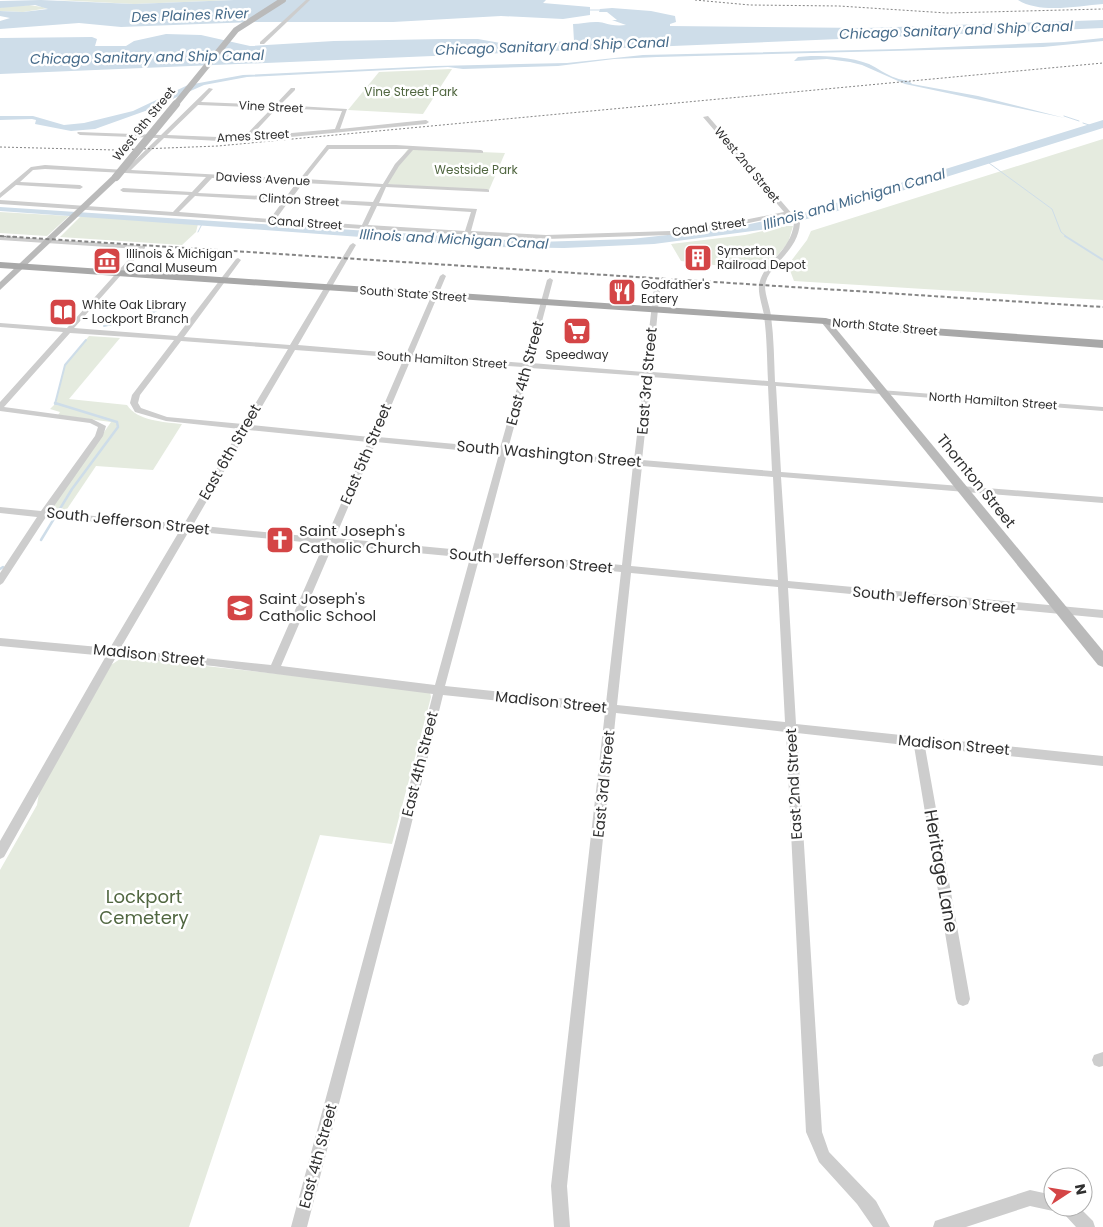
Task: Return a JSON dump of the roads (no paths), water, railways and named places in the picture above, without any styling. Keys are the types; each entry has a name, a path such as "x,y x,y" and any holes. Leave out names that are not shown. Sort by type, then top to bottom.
{"main road":[{"name":"West 9th Street","path":"0,287 116,177 236,30 284,0"},
{"name":"South State Street","path":"0,265 434,296 825,321"},
{"name":"North State Street","path":"825,321 841,320 1103,337"},
{"name":"North State Street","path":"825,321 843,325 1103,344"},
{"name":"Thornton Street","path":"825,321 960,489 1103,661"}],"street":[{"path":"262,43 308,0"},
{"name":"West 9th Street","path":"126,172 211,89"},
{"path":"245,139 293,89"},
{"name":"Vine Street","path":"197,103 345,110 336,131"},
{"name":"West 2nd Street","path":"706,117 797,223 793,242 774,265 762,284 768,317"},
{"name":"Ames Street","path":"80,133 245,139 426,122"},
{"path":"271,221 327,148 396,147 411,150 481,152"},
{"path":"364,227 385,185 406,154 411,150"},
{"name":"Daviess Avenue","path":"15,183 31,169 39,168 488,191"},
{"path":"175,213 210,176"},
{"path":"0,196 15,183 80,187"},
{"name":"Clinton Street","path":"123,190 475,210 468,232"},
{"name":"Canal Street","path":"0,202 364,227 546,237 638,235 701,229 788,213"},
{"path":"0,238 143,247 66,330 0,408"},
{"name":"East 6th Street","path":"0,853 186,527 353,246"},
{"path":"178,339 238,260"},
{"name":"East 5th Street","path":"275,668 443,276"},
{"name":"East 4th Street","path":"299,1227 401,842 439,690 550,280"},
{"name":"East 3rd Street","path":"562,1227 559,1186 639,462 653,310 657,288"},
{"name":"East 2nd Street","path":"768,317 814,1132 822,1156 860,1193 876,1213 882,1227"},
{"name":"South Hamilton Street","path":"0,325 773,386 884,393"},
{"name":"South Washington Street","path":"178,339 136,394 134,403 138,410 166,419 372,440 778,475 1103,500"},
{"name":"North Hamilton Street","path":"884,393 1103,409"},
{"path":"0,408 92,421 102,426 99,436 44,513 0,581"},
{"name":"South Jefferson Street","path":"0,510 1062,612 1103,614"},
{"name":"Madison Street","path":"0,642 114,651 275,668 439,690 919,743 1103,760"},
{"name":"Heritage Lane","path":"919,743 963,999"},
{"path":"941,1227 1030,1198 1043,1201"},
{"path":"1076,1217 1087,1227"}],"water":[{"name":"Des Plaines River","path":"41,0 134,4 234,0 546,0 543,3 590,7 590,15 563,19 501,16 393,22 253,22 121,27 79,23 0,29 0,21 10,18 0,16 0,11 23,12 48,9 35,5 0,8 0,1"},
{"path":"1018,0 1103,0 1103,4 1048,8 1037,7"},
{"name":"Chicago Sanitary and Ship Canal","path":"600,9 651,11 675,16 676,22 670,24 670,26 866,28 1103,20 1103,28 0,74 0,38 92,37 97,39 95,46 126,46 134,41 166,34 201,35 250,46 334,41 443,39 478,39 506,44 574,41 573,24 600,22 626,25 612,20 617,20 607,12 599,12"},
{"path":"1103,38 1103,41 1043,47 657,57 614,59 558,66 463,69 448,67 247,77 204,85 148,110 95,129 71,131 35,124 36,120 32,119 0,120 0,116 33,116 64,125 84,123 133,111 188,85 243,75 436,66 567,63 643,55 901,49 1064,42"},
{"path":"798,57 848,58 869,64 889,75 912,84 978,96 1065,118 905,84 862,65 850,62 827,59 794,61"},
{"name":"Illinois and Michigan Canal","path":"1103,120 1103,128 834,212 768,229 654,244 564,248 499,247 0,211 0,207 537,242 631,239 731,228 807,212"}],"waterway":[{"path":"588,10 602,10"},
{"path":"1064,116 1079,121"},
{"path":"1083,123 1089,125"},
{"path":"989,163 1052,209 1061,232 1067,237"},
{"path":"198,232 203,222"},
{"path":"1065,236 1103,260"},
{"path":"104,326 145,316 159,309"},
{"path":"55,403 65,365 86,340"},
{"path":"41,540 72,489 118,427 117,422 55,403"}],"railway":[{"path":"695,0 750,5 839,6 947,13 1103,9"},
{"path":"0,147 115,150 218,146 1103,63"},
{"path":"15,237 0,236 1103,307"}],"place":[{"name":"Symerton Railroad Depot","path":"698,258"},
{"name":"Illinois & Michigan Canal Museum","path":"107,261"},
{"name":"Godfather's Eatery","path":"622,292"},
{"name":"White Oak Library - Lockport Branch","path":"63,312"},
{"name":"Speedway","path":"577,331"},
{"name":"Saint Joseph's Catholic Church","path":"280,540"},
{"name":"Saint Joseph's Catholic School","path":"240,608"}],"park label":[{"name":"Vine Street Park","path":"411,92"},
{"name":"Westside Park","path":"476,170"},
{"name":"Lockport Cemetery","path":"144,908"}]}
